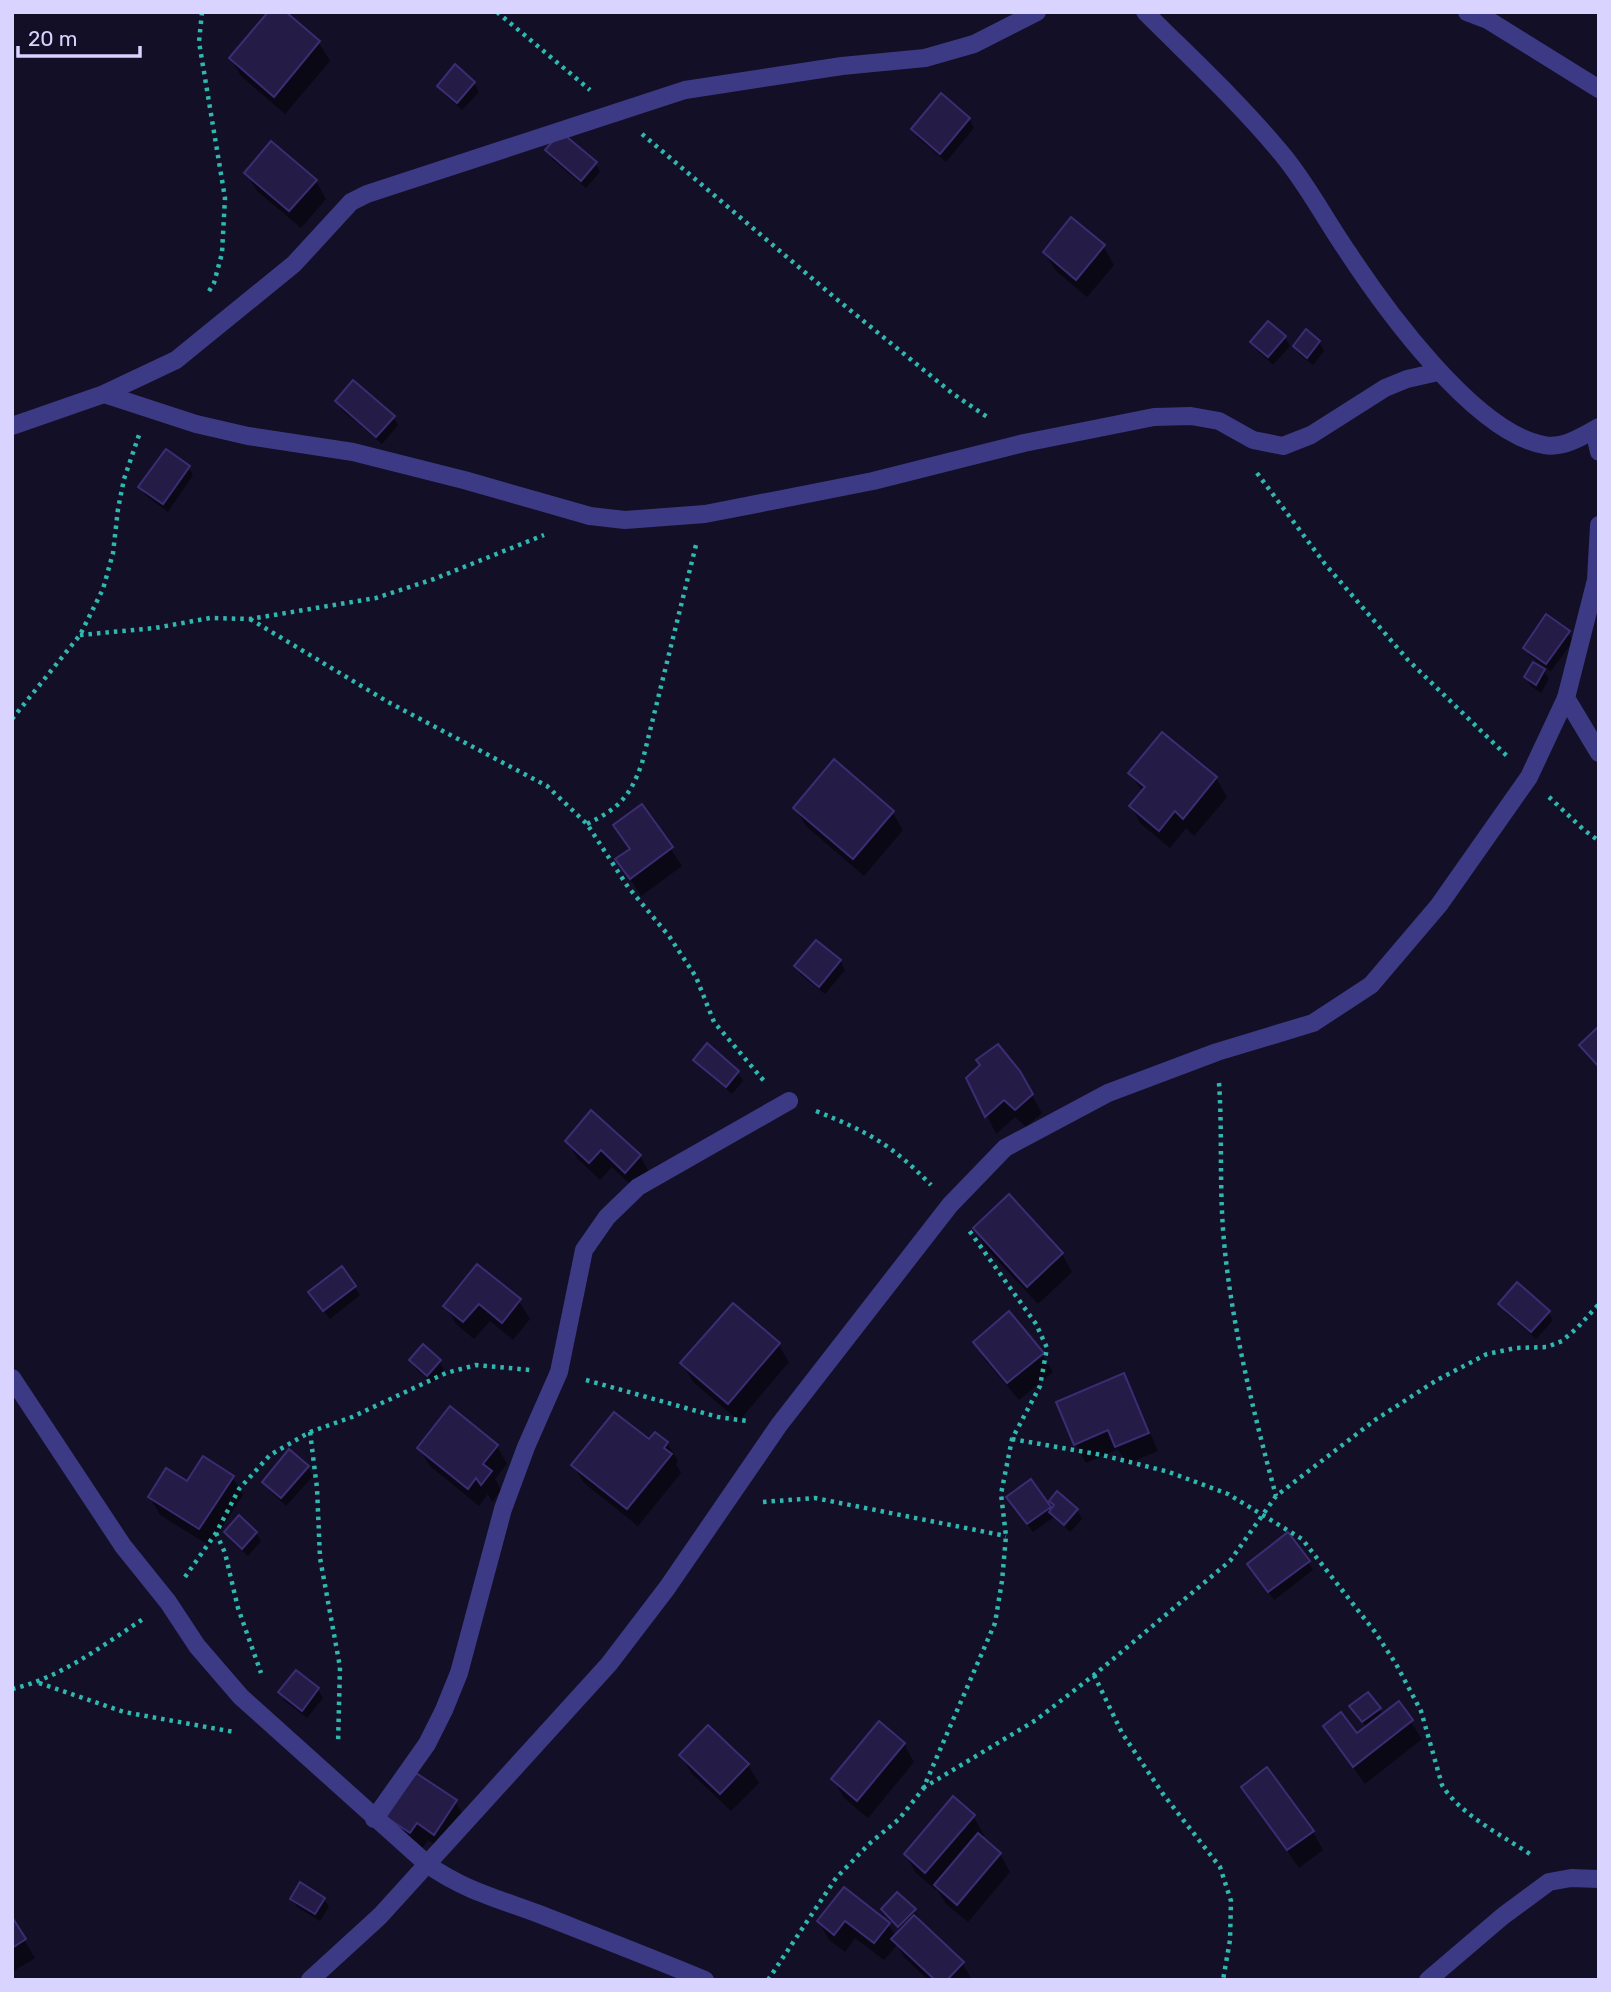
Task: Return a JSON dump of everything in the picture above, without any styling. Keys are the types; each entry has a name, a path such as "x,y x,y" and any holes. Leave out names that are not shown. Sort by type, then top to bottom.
{"street":[{"path":"12,426 104,394 176,360 295,264 351,202 367,194 685,90 842,66 925,58 974,44 1037,12"},
{"path":"1145,12 1208,74 1282,154 1380,298 1438,372 1480,410 1516,435 1545,445 1563,445 1596,428 1599,452"},
{"path":"1467,12 1488,20 1599,89"},
{"path":"104,394 145,405 196,424 248,436 353,452 590,516 625,520 705,514 873,481 1024,443 1154,417 1191,416 1219,421 1253,440 1283,446 1311,435 1385,388 1407,379 1438,372"},
{"path":"310,1980 380,1916 609,1664 667,1588 779,1425 950,1205 1005,1148 1108,1093 1217,1052 1312,1023 1371,985 1439,905 1529,777 1566,698 1595,580 1599,524"},
{"path":"1566,698 1599,753"},
{"path":"374,1819 427,1744 459,1673 503,1509 526,1447 559,1372 584,1250 607,1217 638,1187 789,1101"},
{"path":"12,1378 108,1524 168,1602 197,1646 241,1697 374,1819 426,1864 471,1891 527,1910 705,1980"},
{"path":"1428,1980 1549,1882 1571,1878 1599,1879"}],"path":[{"path":"202,12 199,41 225,198 222,253 214,283 208,294"},
{"path":"497,12 834,297 952,393 1024,443"},
{"path":"12,719 80,635 103,589 113,553 124,479 138,442 145,405"},
{"path":"1252,465 1325,564 1408,660 1584,830 1599,841"},
{"path":"587,824 617,806 634,785 642,763 688,571 705,514"},
{"path":"80,635 155,628 210,618 250,619 376,598 460,569 590,516"},
{"path":"250,619 388,702 547,786 587,824 628,887 669,936 696,977 714,1022 763,1080 789,1101 864,1130 914,1167 950,1205 1036,1324 1047,1348 1040,1386 1012,1439 1001,1494 1006,1536 995,1623 923,1788 899,1819 835,1878 768,1980"},
{"path":"1217,1052 1222,1126 1222,1213 1231,1301 1276,1496"},
{"path":"923,1788 1036,1720 1094,1675 1216,1575 1230,1561 1276,1496 1375,1420 1437,1380 1488,1354 1516,1348 1547,1348 1562,1341 1599,1304"},
{"path":"12,1689 38,1683 99,1648 168,1602 216,1533 239,1489 270,1455 310,1432 352,1418 446,1373 476,1365 559,1372 718,1417 779,1425"},
{"path":"310,1432 317,1488 320,1558 340,1667 340,1720 335,1783"},
{"path":"1012,1439 1102,1455 1170,1472 1228,1494 1302,1539 1375,1632 1396,1664 1421,1710 1442,1785 1447,1793 1477,1819 1571,1878"},
{"path":"723,1504 816,1498 1006,1536"},
{"path":"216,1533 225,1553 239,1608 265,1684"},
{"path":"1094,1675 1122,1733 1163,1794 1220,1867 1231,1901 1230,1940 1223,1980"},
{"path":"38,1683 124,1712 239,1732"}],"building":[{"path":"268,12 286,12 320,41 274,97 229,58"},
{"path":"455,64 475,82 457,103 437,86"},
{"path":"941,93 970,118 940,154 911,129"},
{"path":"561,132 597,162 581,181 545,150"},
{"path":"271,141 317,180 289,211 244,173"},
{"path":"1071,217 1105,245 1076,280 1043,252"},
{"path":"1268,321 1286,336 1268,357 1250,342"},
{"path":"1306,329 1320,341 1307,358 1293,346"},
{"path":"353,380 395,416 376,437 335,401"},
{"path":"166,449 190,466 163,504 138,487"},
{"path":"1546,614 1570,631 1546,664 1523,648"},
{"path":"1533,662 1545,669 1536,685 1524,677"},
{"path":"1162,732 1217,777 1183,819 1175,811 1159,831 1129,806 1145,787 1128,773"},
{"path":"834,759 894,811 853,859 793,808"},
{"path":"642,804 673,847 630,879 615,859 630,849 613,825"},
{"path":"816,940 841,960 819,987 794,966"},
{"path":"1599,1026 1599,1067 1579,1045"},
{"path":"707,1043 739,1071 726,1087 693,1060"},
{"path":"998,1044 1020,1071 1033,1094 1015,1110 1004,1100 985,1117 966,1078 980,1065 976,1060"},
{"path":"591,1110 641,1155 625,1173 601,1150 589,1163 565,1141"},
{"path":"1009,1194 1063,1253 1027,1287 973,1228"},
{"path":"477,1264 521,1299 502,1323 479,1304 463,1322 443,1306"},
{"path":"342,1266 356,1286 323,1311 308,1292"},
{"path":"1517,1282 1550,1311 1531,1332 1498,1304"},
{"path":"733,1303 780,1343 728,1404 680,1363"},
{"path":"1009,1311 1044,1353 1007,1383 973,1342"},
{"path":"423,1344 441,1360 427,1376 409,1360"},
{"path":"1124,1373 1149,1433 1115,1447 1108,1430 1074,1445 1056,1402"},
{"path":"450,1406 498,1445 483,1464 492,1471 481,1485 476,1478 468,1489 417,1448"},
{"path":"614,1412 649,1439 655,1432 668,1442 664,1448 672,1454 627,1509 571,1465"},
{"path":"289,1449 309,1466 281,1498 262,1482"},
{"path":"203,1456 234,1476 199,1529 148,1497 166,1468 187,1481"},
{"path":"1031,1479 1051,1507 1027,1524 1006,1497"},
{"path":"1057,1491 1078,1509 1064,1525 1049,1512 1054,1505 1049,1501"},
{"path":"239,1515 257,1532 242,1549 224,1532"},
{"path":"1288,1532 1310,1561 1268,1592 1247,1564"},
{"path":"296,1670 319,1688 302,1711 278,1692"},
{"path":"1368,1692 1381,1708 1362,1722 1349,1706"},
{"path":"1399,1701 1413,1720 1353,1767 1323,1726 1341,1712 1357,1733"},
{"path":"879,1721 905,1743 857,1801 831,1779"},
{"path":"708,1725 749,1764 720,1794 679,1755"},
{"path":"1267,1767 1314,1831 1287,1850 1241,1787"},
{"path":"416,1773 457,1800 434,1835 417,1823 410,1833 386,1817"},
{"path":"953,1796 975,1815 925,1873 904,1854"},
{"path":"978,1833 1001,1853 957,1905 934,1885"},
{"path":"300,1882 325,1898 315,1914 290,1899"},
{"path":"844,1887 890,1923 874,1943 845,1921 834,1935 817,1921"},
{"path":"897,1892 916,1909 898,1927 881,1909"},
{"path":"914,1915 964,1962 947,1980 935,1980 891,1939"},
{"path":"12,1917 26,1939 12,1948"}]}
